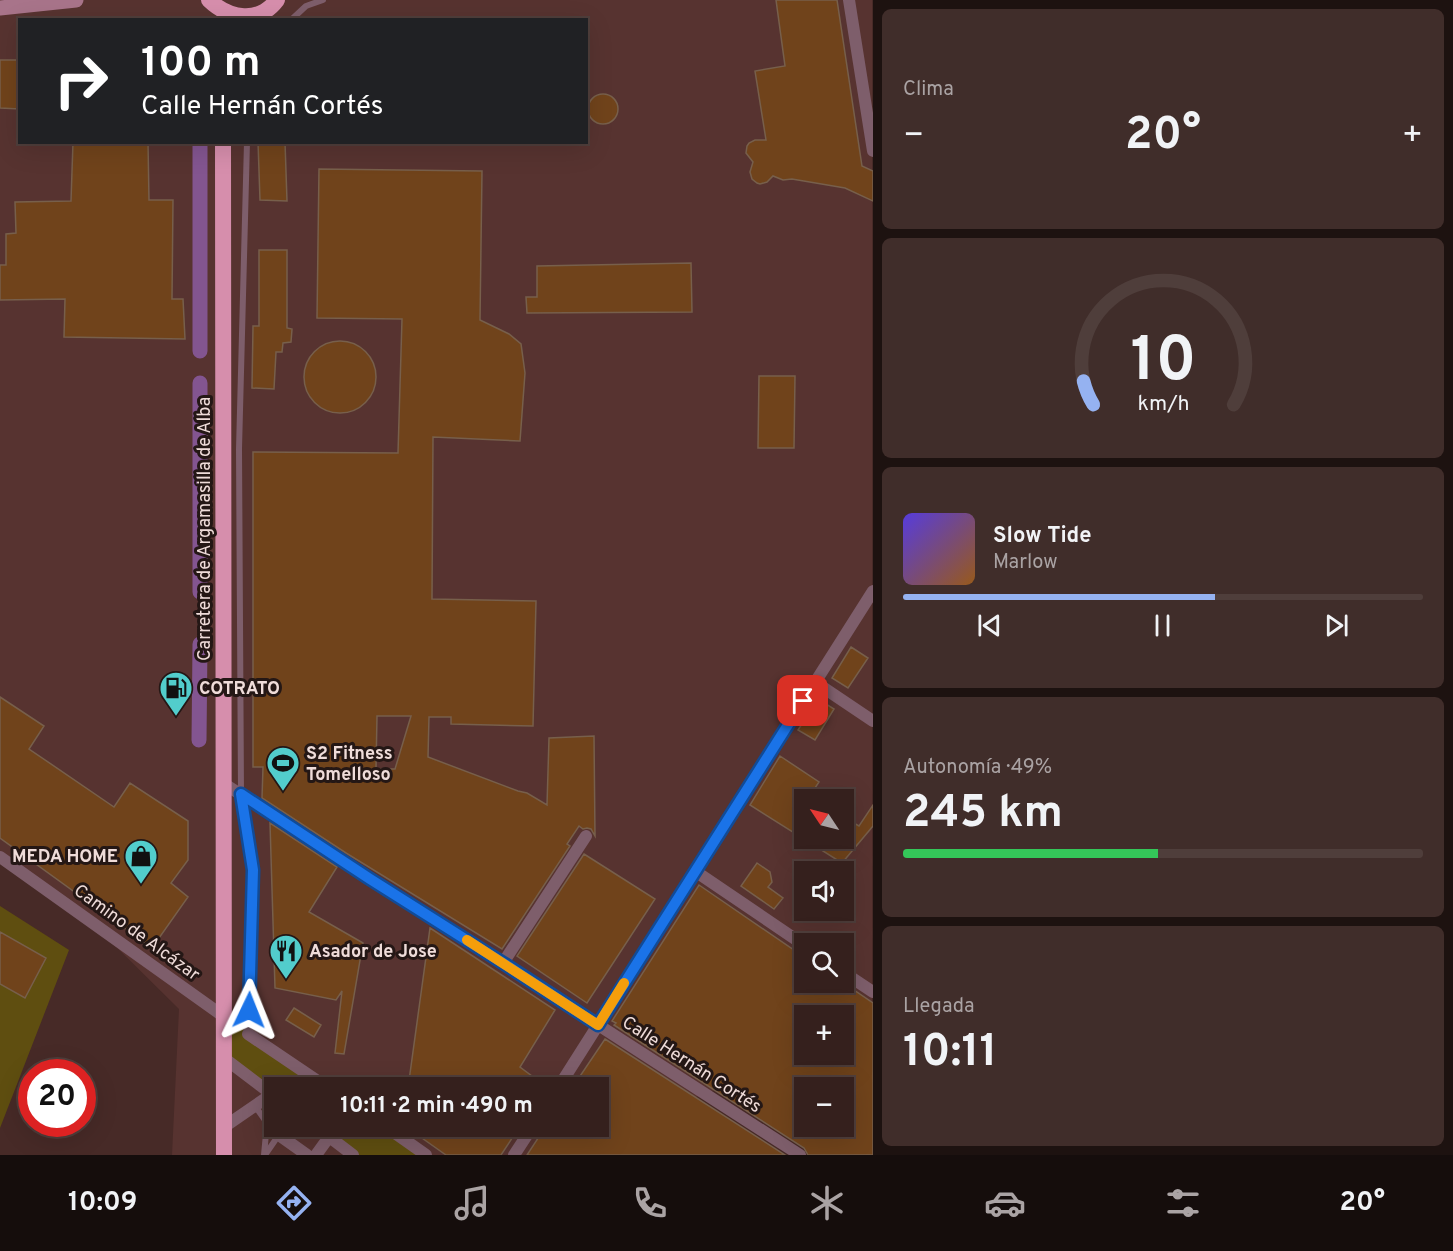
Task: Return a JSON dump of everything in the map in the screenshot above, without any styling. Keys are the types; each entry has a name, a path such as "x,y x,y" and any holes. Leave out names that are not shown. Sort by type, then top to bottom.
{"highway":[{"path":"210,0 224,12 243,16 255,15 272,7"},
{"path":"210,0 214,18"},
{"name":"Carretera de Argamasilla de Alba","path":"223,144 224,1155"}],"main road":[{"path":"0,8 76,0"}],"street":[{"path":"849,0 873,151"},
{"path":"565,1077 873,591"},
{"path":"815,682 873,721"},
{"name":"Calle Hernán Cortés","path":"223,783 801,1155"},
{"path":"503,963 586,836"},
{"name":"Camino de Alcázar","path":"0,857 223,1016"},
{"path":"695,871 794,938"},
{"path":"854,979 873,992"},
{"path":"248,1034 312,1077"},
{"path":"224,1058 264,1088"},
{"path":"224,1127 264,1100"},
{"path":"288,1137 307,1155"},
{"path":"316,1155 329,1137 354,1155"},
{"path":"401,1137 426,1155"},
{"path":"514,1155 525,1137"}],"lane":[{"path":"293,18 306,6 323,0"},
{"name":"Carretera de Argamasilla de Alba","path":"246,144 239,449 241,794 253,870 248,1034"},
{"path":"255,1106 267,1123 265,1155"},
{"path":"265,1155 278,1137"}],"shaded area":[{"path":"0,0 872,0 872,1032 854,1022 854,1005 794,1005 794,1061 609,1129 609,1077 264,1077 264,1137 587,1137 568,1144 557,1155 172,1155 179,1009 87,918 0,857"},
{"path":"0,906 69,950 27,1059 18,1059 18,1082 0,1128"},
{"path":"223,1016 313,1077 264,1077 264,1088 224,1058"},
{"path":"329,1137 400,1137 426,1155 353,1155"}],"building":[{"path":"776,0 837,0 862,166 873,171 873,201 845,188 792,179 783,180 773,176 767,182 760,184 752,179 750,172 753,162 746,153 747,146 755,140 766,140 755,71 785,66"},
{"path":"0,60 18,60 18,109 0,108"},
{"path":"603,94 609,95 617,103 617,115 609,123 603,124 597,123 589,115 588,109 589,103 597,95"},
{"path":"73,144 148,144 149,200 173,200 172,299 183,299 185,339 64,337 65,299 0,300 0,265 6,265 6,234 16,233 15,202 71,201"},
{"path":"258,144 285,144 287,201 260,200"},
{"path":"319,169 482,171 480,320 509,334 521,344 525,373 520,441 433,437 432,599 536,601 533,726 451,724 451,717 429,717 428,757 527,793 547,805 549,738 594,736 595,836 591,829 583,829 579,826 567,844 570,846 502,949 346,853 262,798 263,767 253,767 253,452 398,453 402,319 317,318","holes":["377,716 411,716 395,769 376,769"]},
{"path":"259,250 287,250 287,328 292,329 291,342 283,343 282,352 276,352 274,389 252,388 253,326 259,326"},
{"path":"691,263 692,312 527,313 526,297 537,297 537,266"},
{"path":"340,341 360,347 370,357 376,377 370,397 360,407 340,413 320,407 310,397 304,377 310,357 320,347"},
{"path":"759,376 795,376 794,448 758,448"},
{"path":"851,647 868,658 848,688 832,678"},
{"path":"0,697 44,726 29,749 114,807 130,783 188,821 188,860 171,883 188,897 152,948 0,838"},
{"path":"818,699 834,709 815,740 798,730"},
{"path":"780,756 819,782 814,789 794,789 794,833 750,805"},
{"path":"873,805 873,826 854,849 854,823 859,826"},
{"path":"270,823 337,867 309,912 363,943 344,1054 335,1053 342,991 336,1000 275,988"},
{"path":"820,849 854,849 844,861 839,861"},
{"path":"584,854 655,899 587,1003 517,956"},
{"path":"757,863 770,872 772,882 768,887 783,898 774,909 741,886"},
{"path":"699,885 794,950 794,993 854,993 854,990 873,1003 873,1155 808,1155 804,1148 614,1025 616,1023 612,1021"},
{"path":"430,928 555,1010 520,1067 533,1077 410,1077"},
{"path":"0,932 46,958 25,998 0,984"},
{"path":"294,1008 321,1025 314,1037 286,1020"},
{"path":"605,1039 785,1155 527,1155 539,1137 609,1137 609,1077 579,1077"},
{"path":"421,1137 513,1137 501,1155 446,1155"}],"waterway":[{"path":"200,144 200,351"},
{"path":"200,383 200,592"},
{"path":"199,740 200,644"}],"slow traffic":[{"path":"467,940 598,1025 624,983"}],"place":[{"name":"COTRATO","path":"176,717"},
{"name":"S2 Fitness Tomelloso","path":"283,792"},
{"name":"MEDA HOME","path":"141,885"},
{"name":"Asador de Jose","path":"286,980"}],"route":[{"path":"249,1010 253,870 241,794 598,1025 803,701"}]}
